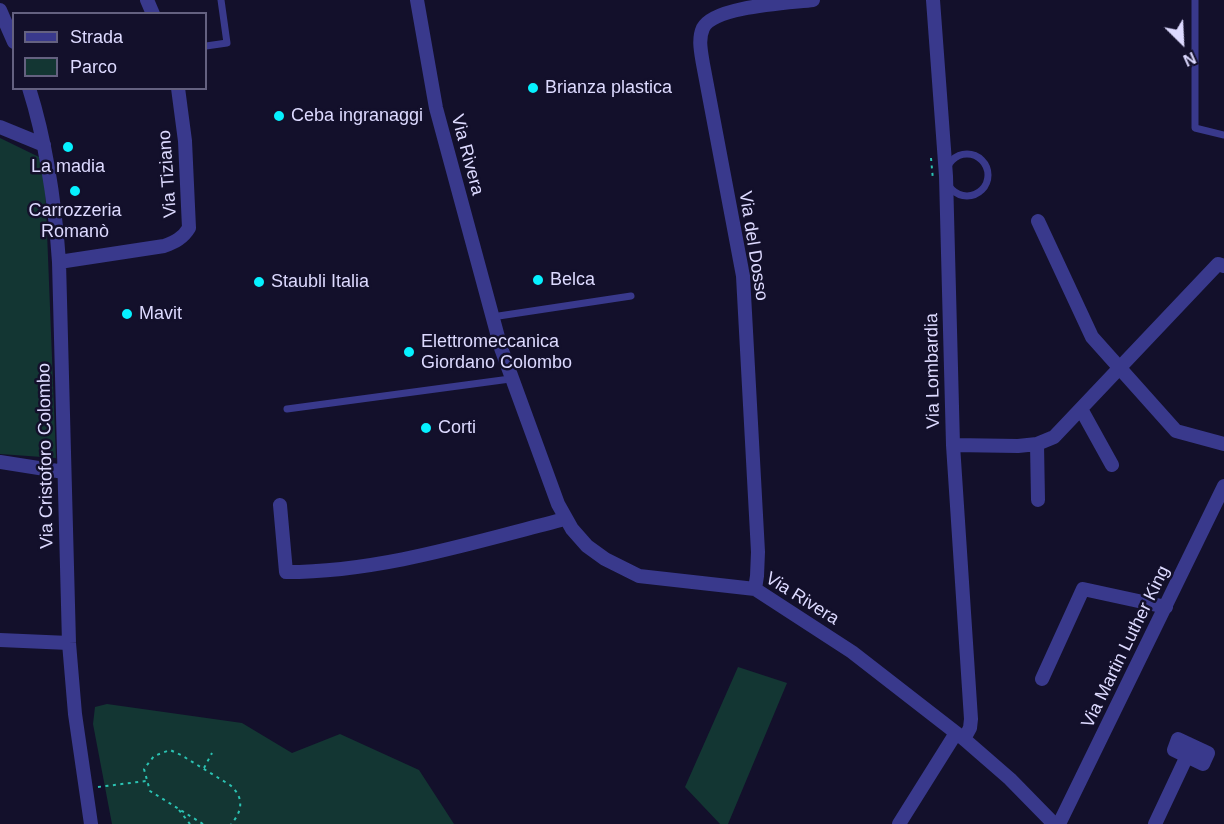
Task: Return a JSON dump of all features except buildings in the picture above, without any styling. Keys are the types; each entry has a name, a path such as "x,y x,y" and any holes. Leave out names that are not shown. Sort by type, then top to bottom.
{"street":[{"name":"Via Rivera","path":"417,0 436,108 492,317 510,379 565,519 587,546 628,572 650,578 755,589 852,652 960,736 1010,779 1054,824"},
{"name":"Via del Dosso","path":"755,589 758,576 758,552 742,276 700,37 707,22 722,13 813,0"},
{"name":"Via Lombardia","path":"899,824 925,773 970,728 971,719 953,445 946,176 933,0"},
{"path":"0,10 12,37"},
{"name":"Via Cristoforo Colombo","path":"30,90 44,145 52,188 59,262 69,643 75,714 92,824"},
{"name":"Via Tiziano","path":"59,262 164,246 185,235 189,228 189,217 185,141 178,90"},
{"path":"0,127 44,145"},
{"path":"1038,222 1092,337 1176,431 1224,444"},
{"path":"953,445 1018,446 1037,444 1054,436 1218,264 1224,266"},
{"path":"1081,410 1112,465"},
{"path":"1037,444 1038,500"},
{"path":"0,462 64,472"},
{"name":"Via Martin Luther King","path":"1059,824 1224,486"},
{"path":"280,505 286,572 309,572 395,561 565,519"},
{"path":"1042,679 1083,589 1166,607"},
{"path":"0,640 69,643"},
{"path":"1155,824 1187,756"}],"lane":[{"path":"207,46 226,43 221,0"},
{"path":"1195,0 1195,128 1224,135"},
{"path":"962,154 976,155 982,159 989,171 986,185 982,190 969,196 956,193 951,189 946,176 950,162 962,154"},
{"path":"492,317 632,296"},
{"path":"287,409 510,379"}],"path":[{"path":"203,824 150,791 144,769 148,762 170,750 204,768 237,791 241,807 238,816 231,824"},
{"path":"204,768 212,753"},
{"path":"86,788 146,781"},
{"path":"177,808 190,824"}],"green space":[{"path":"0,138 39,157 45,182 56,458 0,454"},
{"path":"738,667 787,683 728,824 720,824 685,787"},
{"path":"107,704 242,723 292,753 340,734 419,770 454,824 112,824 93,724 95,707"}],"place":[{"name":"Brianza plastica","path":"533,88"},
{"name":"Ceba ingranaggi","path":"279,116"},
{"name":"La madia","path":"68,147"},
{"name":"Carrozzeria Romanò","path":"75,191"},
{"name":"Belca","path":"538,280"},
{"name":"Staubli Italia","path":"259,282"},
{"name":"Mavit","path":"127,314"},
{"name":"Elettromeccanica Giordano Colombo","path":"409,352"},
{"name":"Corti","path":"426,428"}]}
